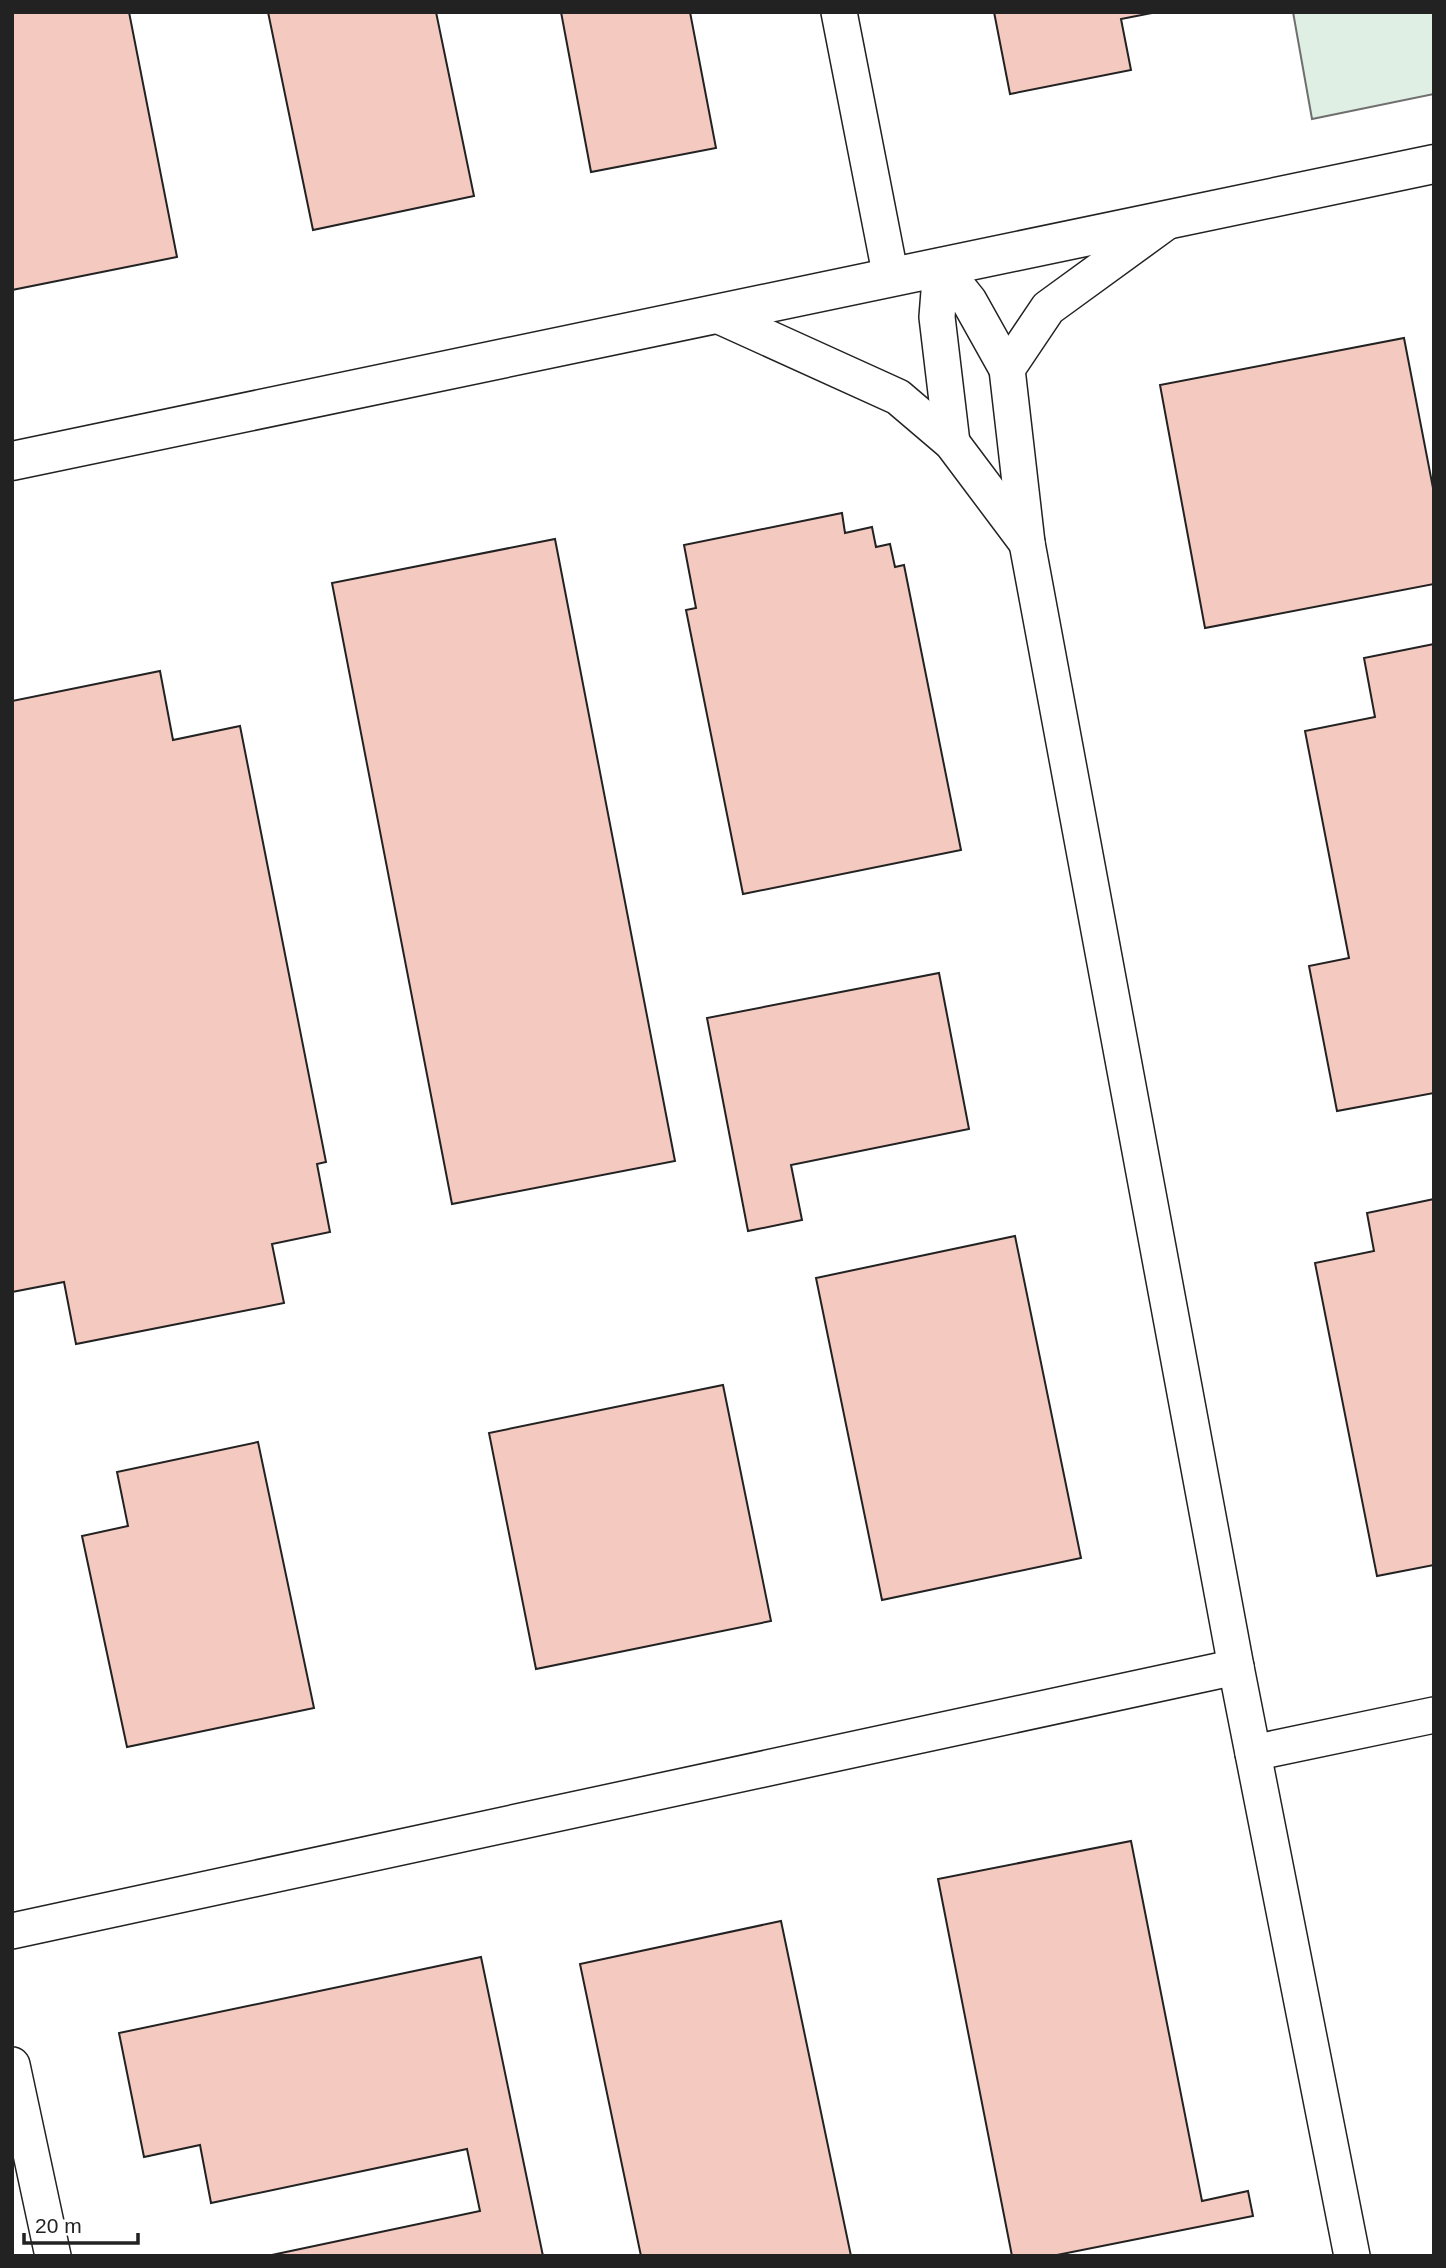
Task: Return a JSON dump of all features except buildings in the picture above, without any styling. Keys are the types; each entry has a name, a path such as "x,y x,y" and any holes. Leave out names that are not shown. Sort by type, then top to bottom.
{"street":[{"path":"839,12 891,278"},
{"path":"12,461 1434,164"},
{"path":"1007,369 1048,308 1169,220"},
{"path":"941,267 969,301 1007,369 1027,543 1236,1667 1352,2256"},
{"path":"941,267 937,317 952,443"},
{"path":"715,314 898,397 952,443 1027,543"},
{"path":"12,1931 1236,1667"},
{"path":"1253,1753 1434,1715"},
{"path":"12,2065 53,2256"}],"green space":[{"path":"1293,12 1434,12 1434,94 1312,119"}]}
